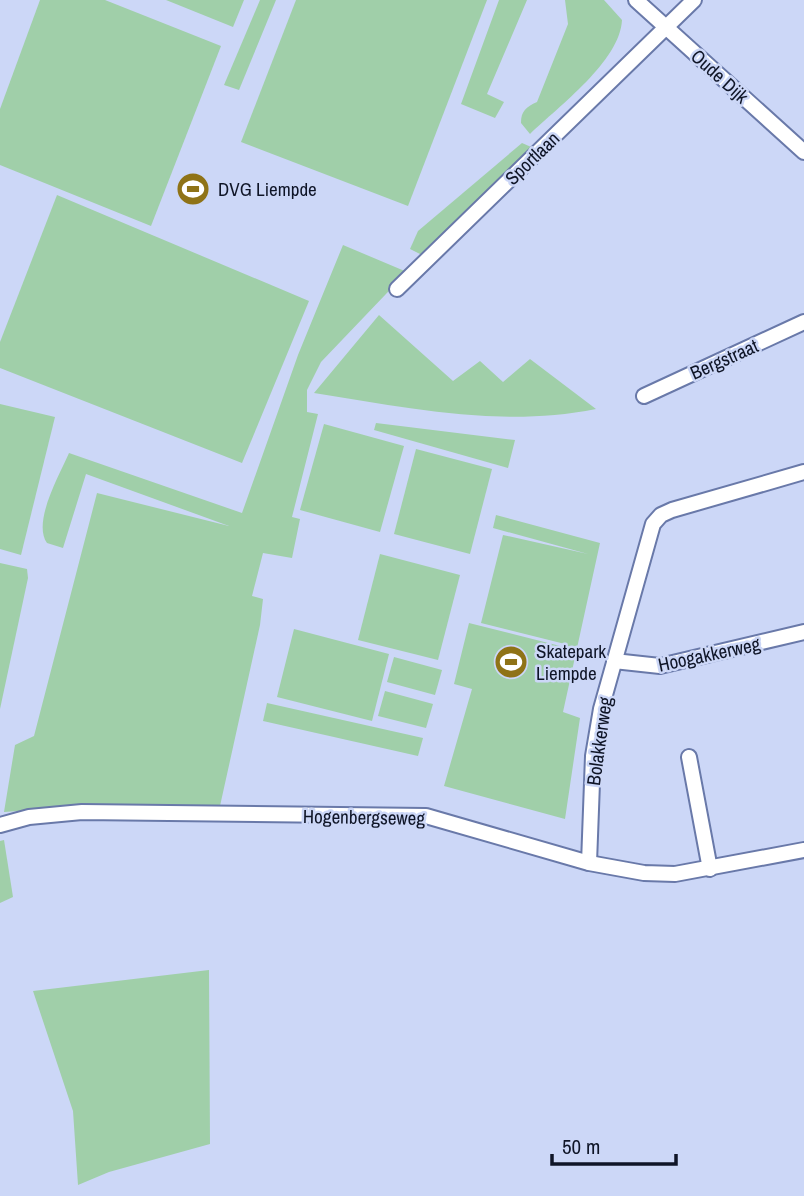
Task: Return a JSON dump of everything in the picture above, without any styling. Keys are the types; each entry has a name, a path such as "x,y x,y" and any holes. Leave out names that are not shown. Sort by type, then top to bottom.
{"street":[{"name":"Oude Dijk","path":"636,0 804,152"},
{"name":"Sportlaan","path":"397,289 694,0"},
{"name":"Bergstraat","path":"644,396 802,328"},
{"name":"Bolakkerweg","path":"589,863 593,756 614,660 653,524 660,515 672,510 804,472"},
{"name":"Hoogakkerweg","path":"614,660 660,666 804,632"},
{"path":"690,757 710,869"},
{"name":"Hogenbergseweg","path":"0,825 29,817 82,812 223,816 426,816 589,863 644,873 675,874 804,850"}],"green space":[{"path":"40,0 105,0 221,46 151,226 0,165 0,109"},
{"path":"166,0 244,0 233,27"},
{"path":"260,0 276,0 239,90 224,85"},
{"path":"296,0 487,0 408,206 241,142"},
{"path":"499,0 527,0 487,94 504,102 495,118 461,104"},
{"path":"565,0 604,0 622,20 619,36 600,67 530,134 521,123 522,115 537,102 568,24"},
{"path":"522,143 538,150 424,256 410,249 418,231"},
{"path":"57,195 309,301 242,463 0,368 0,342"},
{"path":"343,245 407,272 321,362 307,390 307,412 318,414 292,517 300,519 292,558 263,553 252,596 263,599 260,625 220,806 93,806 4,812 15,745 34,736 97,493 229,526 86,474 63,548 47,543 43,534 45,511 69,453 242,513 298,355"},
{"path":"379,315 453,381 480,361 503,382 530,359 596,409 525,417 490,416 420,410 314,393"},
{"path":"0,404 55,417 21,555 0,549"},
{"path":"376,423 515,440 508,468 374,430"},
{"path":"324,424 404,446 380,532 300,510"},
{"path":"416,449 492,469 470,554 394,534"},
{"path":"496,515 600,543 563,712 580,718 565,819 444,786 472,689 454,684 469,623 564,647 565,644 481,623 503,535 588,554 493,528"},
{"path":"380,554 460,575 438,660 358,640"},
{"path":"0,563 27,569 28,578 0,709"},
{"path":"294,629 389,654 372,721 277,697"},
{"path":"394,657 442,670 435,695 387,682"},
{"path":"385,691 433,704 426,728 378,716"},
{"path":"267,703 423,738 418,756 263,721"},
{"path":"4,840 13,897 0,903 0,841"},
{"path":"209,970 210,1144 109,1172 78,1185 73,1111 33,991"}],"place":[{"name":"DVG Liempde","path":"193,189"},
{"name":"Skatepark Liempde","path":"511,662"}]}
